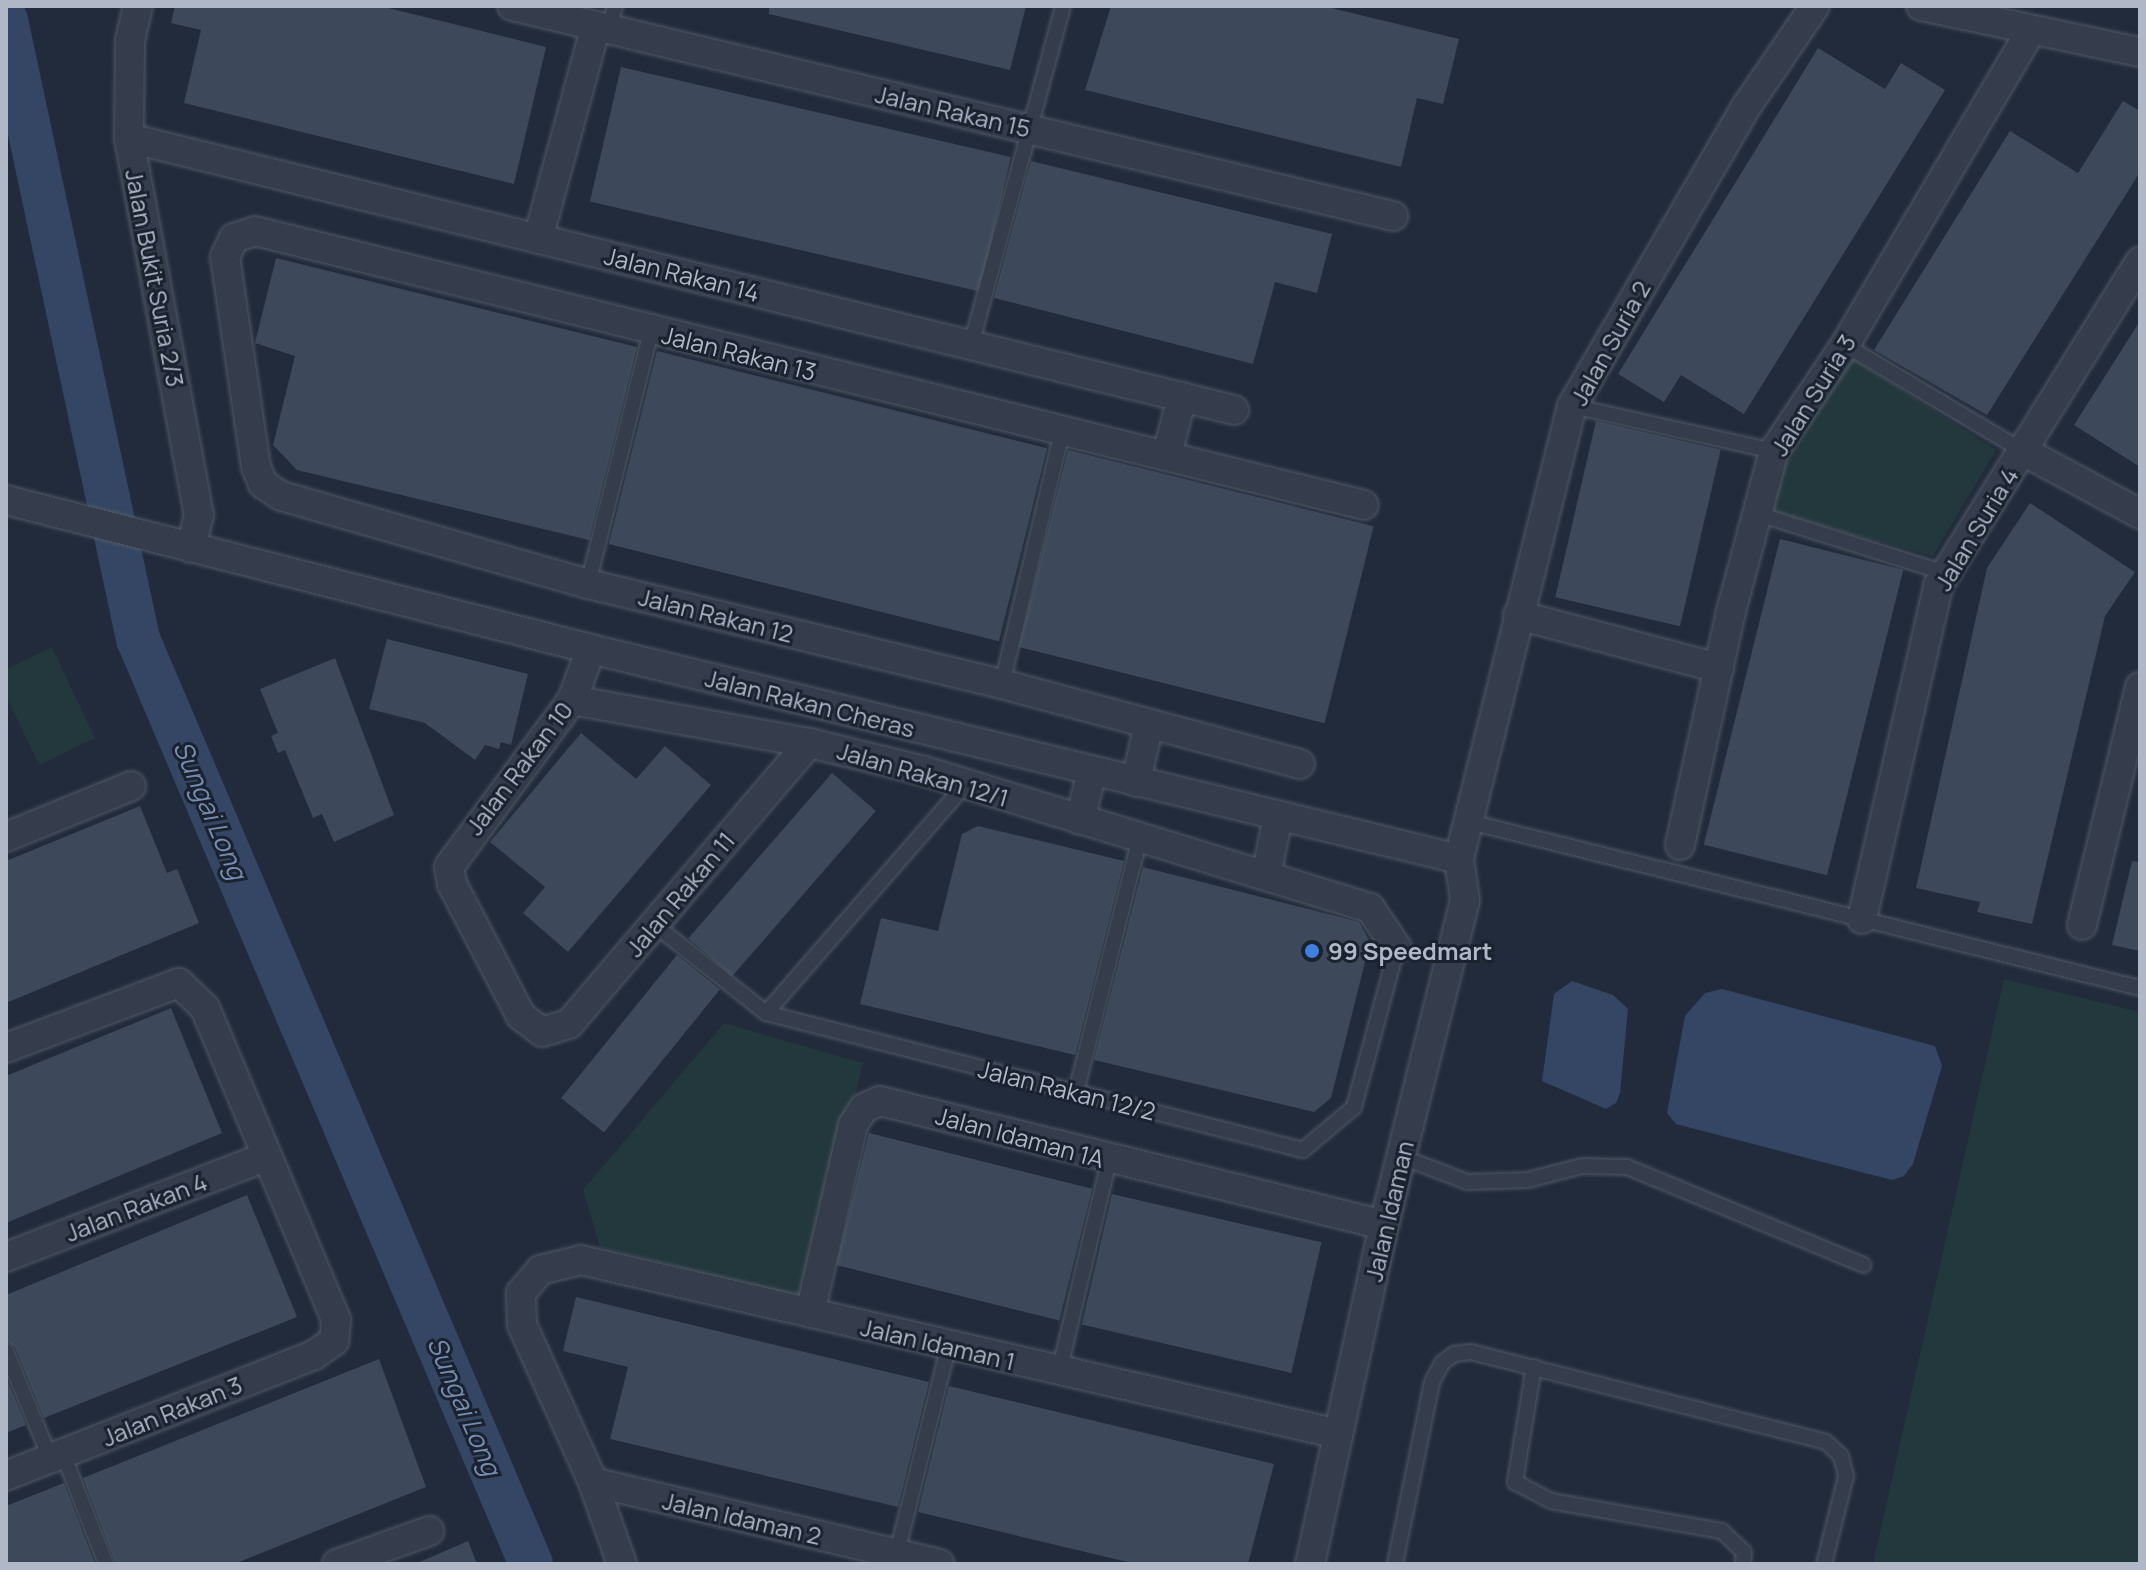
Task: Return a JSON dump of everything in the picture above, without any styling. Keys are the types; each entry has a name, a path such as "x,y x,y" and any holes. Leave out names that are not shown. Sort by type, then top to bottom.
{"street":[{"name":"Jalan Bukit Suria 2/3","path":"138,6 130,40 129,138 199,515 191,548"},
{"name":"Jalan Rakan 15","path":"512,6 606,21 1027,128 1393,216"},
{"name":"Jalan Suria 2","path":"1459,859 1572,406 1746,107 1815,6"},
{"path":"1921,6 2140,52"},
{"path":"538,239 606,21"},
{"name":"Jalan Suria 3","path":"1680,845 1755,513 1774,451 1845,345 2031,31"},
{"name":"Jalan Rakan 14","path":"129,138 1234,410"},
{"name":"Jalan Rakan 13","path":"239,356 225,257 234,238 255,231 651,332 1364,505"},
{"name":"Jalan Suria 4","path":"1862,919 1938,586 2140,262"},
{"name":"Jalan Rakan 12","path":"239,356 256,467 263,484 281,496 588,584 1002,684 1300,764"},
{"path":"1167,455 1182,397"},
{"path":"2023,451 2140,514"},
{"name":"Jalan Rakan Cheras","path":"6,500 591,649 1459,859"},
{"path":"1518,615 1719,668"},
{"name":"Jalan Rakan 10","path":"542,1032 521,1016 452,884 449,867 458,849 572,700 591,649"},
{"path":"2082,925 2140,687"},
{"name":"Jalan Rakan 12/1","path":"572,700 809,743 966,784 1370,908 1397,948"},
{"path":"1136,782 1149,723"},
{"name":"Jalan Rakan 11","path":"542,1032 569,1024 809,743"},
{"path":"1080,820 1092,771"},
{"path":"6,837 131,786"},
{"path":"1266,876 1278,817"},
{"name":"Jalan Idaman","path":"1310,1564 1384,1225 1465,900 1459,859"},
{"path":"6,1048 179,983 205,1008 265,1157"},
{"name":"Jalan Idaman 1A","path":"810,1313 853,1125 864,1108 880,1101 1109,1161 1384,1225"},
{"name":"Jalan Rakan 4","path":"6,1257 265,1157"},
{"name":"Jalan Rakan 3","path":"6,1476 314,1355 334,1341 336,1320 265,1157"},
{"name":"Jalan Idaman 1","path":"593,1482 522,1325 521,1293 540,1270 581,1260 948,1348 1338,1434"},
{"path":"593,1482 622,1564"},
{"name":"Jalan Idaman 2","path":"593,1482 896,1559 939,1564"},
{"path":"337,1564 369,1558 429,1531"}],"lane":[{"path":"971,345 1027,128 1063,6"},
{"path":"588,584 651,332"},
{"path":"1845,345 2023,451"},
{"path":"1572,406 1774,451"},
{"path":"1002,684 1062,432"},
{"path":"1755,513 1945,573"},
{"path":"655,925 766,1013 966,784"},
{"path":"1470,822 2140,988"},
{"path":"1076,1092 1140,838"},
{"name":"Jalan Rakan 12/2","path":"766,1013 1303,1150 1354,1107 1397,948"},
{"path":"1402,1157 1467,1182 1528,1180 1582,1166 1627,1167 1864,1265"},
{"path":"1059,1373 1109,1161"},
{"path":"896,1559 948,1348"},
{"path":"6,1351 106,1564"},
{"path":"1395,1564 1432,1382 1442,1363 1471,1352 1826,1442 1841,1456 1846,1476 1824,1564"},
{"path":"1534,1367 1515,1482 1551,1501 1722,1531 1744,1552 1743,1564"}],"green space":[{"path":"1852,358 1996,450 1933,556 1772,512 1785,460"},
{"path":"52,647 95,738 39,765 6,696 6,669"},
{"path":"2004,979 2140,1012 2140,1564 1873,1564"},
{"path":"724,1023 863,1063 806,1299 600,1247 583,1190"}],"water":[{"path":"1572,981 1613,995 1628,1009 1620,1093 1616,1103 1606,1109 1542,1081 1554,994"},
{"path":"1722,989 1935,1046 1942,1066 1913,1164 1904,1176 1892,1180 1676,1124 1667,1113 1685,1016 1705,993"}],"building":[{"path":"175,6 380,6 546,47 514,184 184,103 201,30 171,23"},
{"path":"769,6 1026,6 1010,70 769,14"},
{"path":"1111,6 1323,6 1459,39 1443,104 1417,98 1401,167 1085,90"},
{"path":"1818,48 1885,89 1901,63 1945,90 1744,414 1681,375 1664,402 1618,374"},
{"path":"621,67 1011,157 980,291 590,201"},
{"path":"2123,101 2140,111 2140,172 1987,415 1874,350 2010,131 2078,173"},
{"path":"1031,161 1332,234 1317,293 1275,282 1253,364 994,298"},
{"path":"276,258 637,347 589,540 297,470 273,445 295,356 255,343"},
{"path":"2140,321 2140,467 2074,425"},
{"path":"657,351 1047,448 999,641 609,544"},
{"path":"1596,421 1721,450 1680,626 1555,597"},
{"path":"1068,450 1374,526 1325,723 1019,647"},
{"path":"2030,503 2135,572 2105,616 2032,924 1977,912 1980,902 1916,888 1987,568"},
{"path":"1780,539 1903,570 1827,875 1704,845"},
{"path":"387,639 528,674 511,745 501,742 499,749 485,745 475,760 425,723 369,709"},
{"path":"335,658 394,815 334,842 322,814 313,818 285,750 278,753 271,736 278,733 260,689"},
{"path":"581,733 636,779 665,746 711,785 568,952 523,913 545,887 490,842"},
{"path":"832,773 876,811 732,976 688,938"},
{"path":"140,806 167,873 177,869 199,923 6,1003 6,861"},
{"path":"978,826 1124,861 1075,1055 860,1004 881,918 938,931 962,834"},
{"path":"2132,861 2140,862 2140,951 2112,945"},
{"path":"1143,867 1359,922 1370,942 1331,1098 1314,1112 1094,1060"},
{"path":"677,955 720,990 604,1133 561,1098"},
{"path":"171,1008 222,1133 6,1223 6,1076"},
{"path":"869,1133 1092,1189 1059,1321 836,1265"},
{"path":"1112,1194 1321,1242 1291,1373 1082,1325"},
{"path":"247,1195 297,1317 44,1418 15,1347 6,1341 6,1295"},
{"path":"576,1297 929,1382 898,1507 610,1439 628,1367 563,1351"},
{"path":"379,1359 426,1487 234,1564 116,1564 83,1478"},
{"path":"6,1377 26,1425 6,1433"},
{"path":"949,1386 1274,1464 1248,1564 1136,1564 918,1512"},
{"path":"64,1483 95,1564 6,1564 6,1506"},
{"path":"468,1541 477,1564 415,1564"}],"waterway":[{"name":"Sungai Long","path":"6,20 138,639 531,1564"}],"place":[{"name":"99 Speedmart","path":"1312,951"}]}
